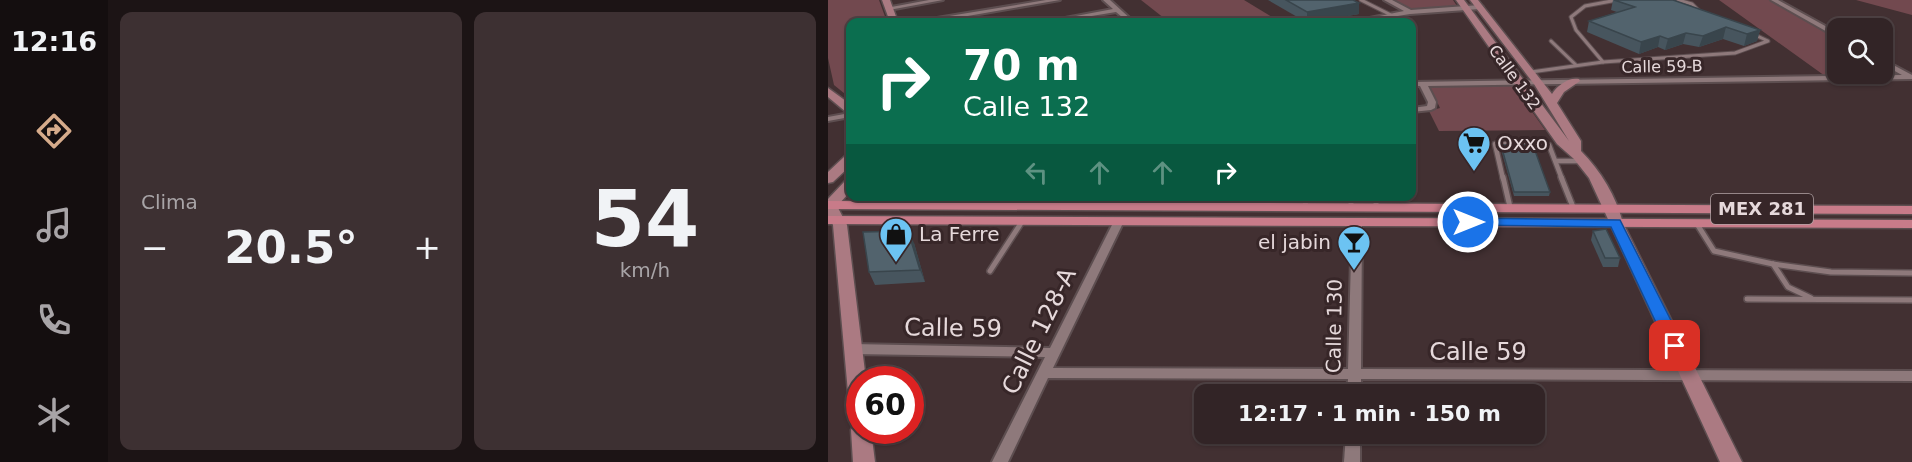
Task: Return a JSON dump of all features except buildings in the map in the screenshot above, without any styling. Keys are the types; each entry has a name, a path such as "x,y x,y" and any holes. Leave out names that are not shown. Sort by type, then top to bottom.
{"main road":[{"name":"MEX 281","path":"831,212 977,201 1376,202 1486,207 1573,207 1614,215 1697,224 1912,224"},
{"name":"MEX 281","path":"831,212 1023,220 1490,223 1688,209 1912,210"}],"street":[{"path":"892,18 887,4 940,0"},
{"path":"950,18 1057,0"},
{"path":"1106,0 1126,18"},
{"path":"1387,0 1410,12"},
{"path":"1774,0 1827,30"},
{"path":"1375,18 1463,4 1477,4"},
{"name":"Calle 132","path":"1463,4 1561,141 1579,155"},
{"name":"Calle 132","path":"1477,4 1539,82 1575,141 1579,155 1614,215 1731,462"},
{"path":"1070,18 1117,10"},
{"path":"1893,67 1912,77"},
{"name":"Calle 59-B","path":"1416,84 1912,77"},
{"path":"1552,103 1560,90 1575,81"},
{"path":"1416,110 1431,108 1432,102 1423,84"},
{"path":"828,91 846,107"},
{"path":"828,119 846,117"},
{"path":"828,179 846,163"},
{"path":"846,190 831,212 854,366"},
{"path":"1486,207 1490,223"},
{"path":"1688,209 1697,224"},
{"name":"Calle 128-A","path":"1000,462 1119,221"},
{"name":"Calle 130","path":"1354,384 1358,222"},
{"name":"Calle 59","path":"852,349 1054,353"},
{"name":"Calle 59","path":"1044,373 1912,376"},
{"path":"862,444 864,462"},
{"path":"1352,462 1353,444"}],"lane":[{"path":"1361,0 1391,15"},
{"path":"1603,62 1576,30 1571,17 1573,13 1589,5 1617,0"},
{"path":"1677,0 1692,4 1699,9 1701,14 1700,16 1690,13"},
{"path":"1531,72 1603,62 1735,53 1768,41 1748,33"},
{"path":"1551,40 1576,65"},
{"path":"1510,207 1495,144 1549,145 1573,207"},
{"path":"1556,161 1579,155"},
{"path":"990,271 1023,220"},
{"path":"1697,224 1714,251 1830,273 1912,273"},
{"path":"1773,264 1788,288 1816,299"},
{"path":"1747,299 1912,300"}],"shaded area":[{"path":"828,0 879,0 886,18 846,18 846,95 834,85 828,58"},
{"path":"1141,0 1244,0 1273,18 1164,18"},
{"path":"1387,0 1453,0 1457,6 1404,9"},
{"path":"1719,0 1774,0 1827,30 1827,76"},
{"path":"1856,0 1912,0 1912,15"},
{"path":"1893,67 1906,74 1893,74"},
{"path":"1429,85 1513,85 1545,130 1439,131 1429,111 1440,108"}],"place":[{"name":"Oxxo","path":"1474,172"},
{"name":"La Ferre","path":"896,263"},
{"name":"el jabin","path":"1354,271"}],"route":[{"path":"1468,222 1616,223 1675,346"}]}
